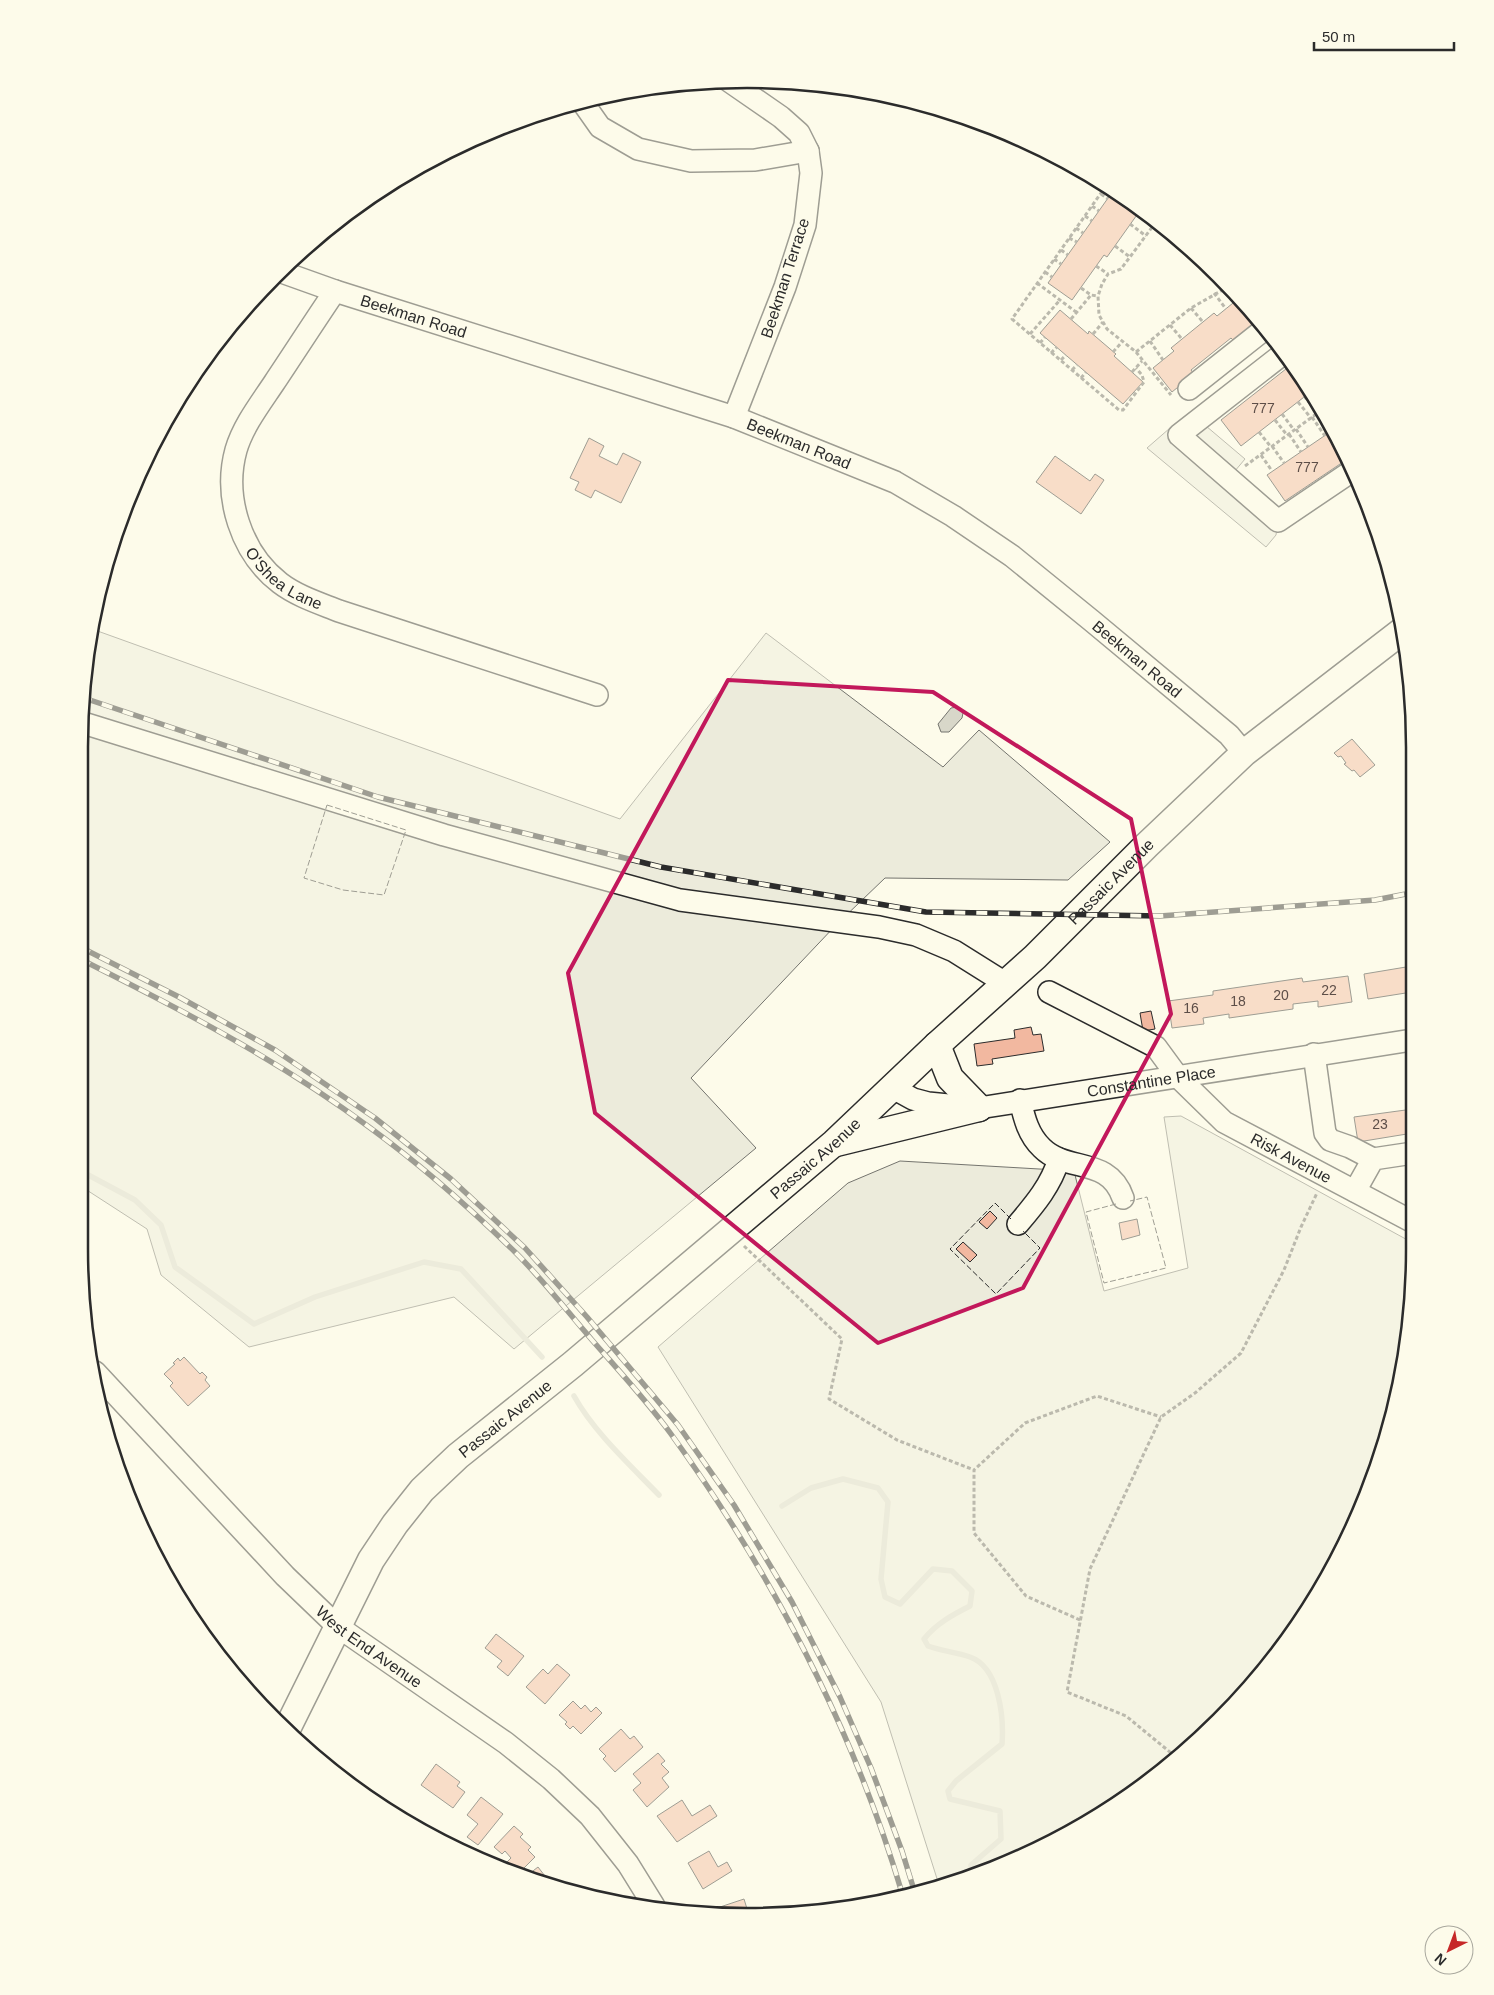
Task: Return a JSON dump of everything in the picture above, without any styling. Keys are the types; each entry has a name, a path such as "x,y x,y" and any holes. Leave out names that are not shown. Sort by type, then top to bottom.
{"main road":[{"name":"Passaic Avenue","path":"290,1723 371,1560 395,1524 422,1490 458,1456 573,1364 834,1143 937,1045 1066,927 1147,845 1244,753 1397,635"},
{"path":"834,1143 978,1108 950,1078 937,1045"}],"street":[{"name":"Beekman Terrace","path":"734,418 785,287 805,225 811,173 808,151 799,133 739,88"},
{"path":"586,108 600,127 638,149 692,160 754,160 808,151"},
{"name":"Beekman Road","path":"288,274 335,291 734,418 895,482 953,516 1012,556 1092,620 1229,735 1244,753"},
{"name":"O'Shea Lane","path":"335,291 250,419 236,449 232,477 233,508 248,545 261,564 280,583 308,599 339,611 597,695"},
{"path":"1182,395 1260,333"},
{"path":"1278,357 1178,435 1278,520 1346,474"},
{"path":"89,725 444,835 680,900 879,926 916,935 954,951 1005,983"},
{"name":"Risk Avenue","path":"1049,992 1156,1047 1178,1077 1224,1122 1406,1218"},
{"name":"Constantine Place","path":"893,1088 913,1099 928,1104 978,1108 1406,1041"},
{"path":"1314,1054 1325,1133 1330,1140 1350,1147 1374,1159 1406,1154"},
{"path":"1020,1100 1024,1118 1031,1135 1043,1149 1059,1159 1100,1170 1111,1178 1121,1191 1123,1198"},
{"path":"1018,1224 1042,1196 1059,1159"},
{"path":"1355,1191 1374,1159"},
{"name":"West End Avenue","path":"100,1377 285,1576 337,1626 506,1743 551,1779 590,1816 628,1864 650,1900"}],"path":[{"path":"1108,198 1101,194 1012,318 1119,410 1123,410 1142,387 1144,382 1142,375 1136,368"},
{"path":"1092,206 1099,211"},
{"path":"1085,216 1092,221"},
{"path":"1130,224 1146,236"},
{"path":"1152,227 1121,269 1108,274 1098,296 1099,315 1107,329 1136,352 1142,361 1182,395"},
{"path":"1076,228 1083,233"},
{"path":"1069,238 1077,242"},
{"path":"1115,246 1130,257"},
{"path":"1061,250 1068,255"},
{"path":"1054,259 1061,264"},
{"path":"1096,266 1108,274"},
{"path":"1045,272 1052,277"},
{"path":"1037,283 1076,312"},
{"path":"1080,288 1091,295 1098,296"},
{"path":"1136,352 1191,308 1222,290"},
{"path":"1214,293 1226,309"},
{"path":"1071,319 1091,295"},
{"path":"1030,334 1060,300"},
{"path":"1191,308 1203,322"},
{"path":"1093,334 1103,322"},
{"path":"1170,325 1182,339"},
{"path":"1040,343 1045,337"},
{"path":"1150,341 1163,360"},
{"path":"1113,352 1122,342"},
{"path":"1051,352 1057,347"},
{"path":"1061,360 1066,355"},
{"path":"1132,372 1142,361"},
{"path":"1072,370 1077,365"},
{"path":"1081,378 1086,372"},
{"path":"1093,388 1098,382"},
{"path":"1102,396 1106,390"},
{"path":"1304,396 1307,399"},
{"path":"1114,405 1118,400"},
{"path":"1298,402 1325,436"},
{"path":"1282,414 1308,447"},
{"path":"1228,478 1316,414"},
{"path":"1275,420 1301,452"},
{"path":"1259,432 1284,463"},
{"path":"1261,455 1272,472"},
{"path":"1171,1753 1126,1716 1067,1692 1090,1569 1161,1417 1195,1393 1241,1353 1284,1270 1301,1227 1326,1176"},
{"path":"729,1232 791,1288 842,1339 829,1399 897,1440 974,1470"},
{"path":"1080,1620 1026,1596 974,1533 974,1470 1025,1423 1097,1396 1161,1417"}],"highlighted area":[{"path":"728,680 933,692 1131,819 1171,1014 1023,1288 878,1343 595,1113 568,973"}],"shaded area":[{"path":"1206,426 1245,459 1229,478 1278,521 1276,535 1266,547 1147,448 1170,428 1189,444"},
{"path":"98,631 620,819 766,633 943,767 979,730 1110,842 1068,880 885,878 836,925 691,1078 756,1148 514,1349 454,1297 249,1347 161,1275 147,1229 88,1191 88,747 89,704"},
{"path":"957,707 963,713 962,718 949,732 941,732 938,724 951,708"},
{"path":"1181,1116 1406,1239 1405,1291 1401,1334 1394,1377 1372,1460 1338,1540 1318,1578 1295,1614 1243,1683 1182,1744 1113,1796 1077,1819 999,1857 937,1879 881,1702 658,1347 848,1183 900,1161 1074,1171 1104,1291 1188,1268 1164,1117"}],"building":[{"path":"1109,197 1136,216 1107,257 1104,255 1072,300 1048,283"},
{"path":"1234,302 1254,326 1234,341 1231,338 1191,370 1194,374 1172,392 1153,368 1174,351 1171,348 1214,313 1217,316"},
{"path":"1060,310 1088,334 1089,331 1116,354 1114,356 1143,382 1123,404 1040,333"},
{"path":"1286,369 1305,396 1241,446 1221,420"},
{"path":"1327,434 1342,463 1285,501 1267,475"},
{"path":"589,438 604,446 599,456 617,465 623,453 641,462 621,503 595,490 591,498 575,490 579,482 570,478"},
{"path":"1055,456 1090,481 1095,474 1104,480 1081,514 1036,482"},
{"path":"1352,739 1375,765 1360,777 1354,770 1352,771 1344,764 1346,763 1341,756 1338,757 1334,753"},
{"path":"1406,967 1406,993 1368,999 1364,974"},
{"path":"1348,976 1352,1002 1318,1007 1318,1001 1293,1004 1293,1009 1229,1018 1229,1014 1203,1018 1204,1024 1172,1028 1168,1001 1213,995 1213,991 1302,978 1303,982"},
{"path":"1151,1011 1155,1029 1143,1031 1140,1013"},
{"path":"1031,1027 1033,1035 1041,1034 1044,1051 992,1059 993,1064 977,1066 974,1044 1015,1038 1014,1030"},
{"path":"1406,1110 1406,1134 1358,1142 1354,1117"},
{"path":"990,1211 997,1218 987,1229 979,1222"},
{"path":"1137,1219 1140,1235 1122,1240 1119,1223"},
{"path":"963,1242 977,1255 970,1262 956,1249"},
{"path":"184,1357 200,1374 202,1372 207,1377 205,1380 210,1386 188,1406 170,1386 173,1383 164,1374 175,1364 173,1363 178,1358 180,1361"},
{"path":"496,1634 524,1656 508,1676 497,1667 502,1661 485,1648"},
{"path":"557,1664 570,1675 545,1704 526,1687 543,1669 548,1674"},
{"path":"573,1701 581,1709 585,1705 591,1712 596,1707 602,1713 581,1734 573,1726 570,1729 565,1724 567,1722 559,1715"},
{"path":"621,1729 630,1739 634,1736 643,1747 615,1772 603,1759 606,1756 599,1749"},
{"path":"658,1753 665,1761 661,1764 669,1772 662,1778 669,1787 647,1807 633,1790 641,1783 633,1774"},
{"path":"436,1764 460,1782 457,1786 465,1792 453,1808 421,1785"},
{"path":"481,1797 503,1814 478,1845 467,1837 478,1824 467,1815"},
{"path":"682,1800 692,1816 710,1805 717,1816 677,1842 657,1816"},
{"path":"514,1826 523,1834 520,1837 531,1847 528,1850 535,1857 524,1868 507,1862 511,1858 505,1851 502,1854 494,1847"},
{"path":"709,1851 718,1867 727,1862 732,1871 703,1889 688,1863"},
{"path":"538,1867 545,1876 535,1873 532,1872"},
{"path":"744,1899 747,1908 721,1907"}],"waterway":[{"path":"88,1175 135,1200 161,1225 175,1267 254,1324 315,1297 424,1262 461,1269 542,1357"},
{"path":"574,1396 602,1435 659,1495"},
{"path":"782,1506 811,1488 843,1479 878,1488 888,1502 881,1579 885,1597 900,1604 933,1569 952,1571 972,1591 970,1606 945,1620 924,1639 928,1646 965,1655 980,1663 988,1671 998,1694 1002,1720 1002,1744 956,1781 948,1791 950,1799 1000,1811 1001,1839 971,1865 971,1868"}],"railway":[{"path":"89,700 378,797 661,867 926,912 1160,916 1375,900 1406,894"},
{"path":"88,951 179,997 275,1050 375,1118 451,1179 525,1248 587,1317 678,1425 734,1505 792,1602 840,1697 871,1768 902,1851 913,1886"},
{"path":"88,963 228,1037 335,1103 388,1141 445,1187 516,1253 545,1285 643,1398 671,1434 708,1487 776,1597 834,1712 882,1832 901,1889"}],"fence":[{"path":"327,805 406,830 384,895 343,890 304,878 327,805"},
{"path":"1116,1204 1086,1212 1104,1283 1166,1268 1147,1197 1130,1201"},
{"path":"1011,1219 995,1203 950,1249 996,1294 1040,1248 1023,1231"}]}
